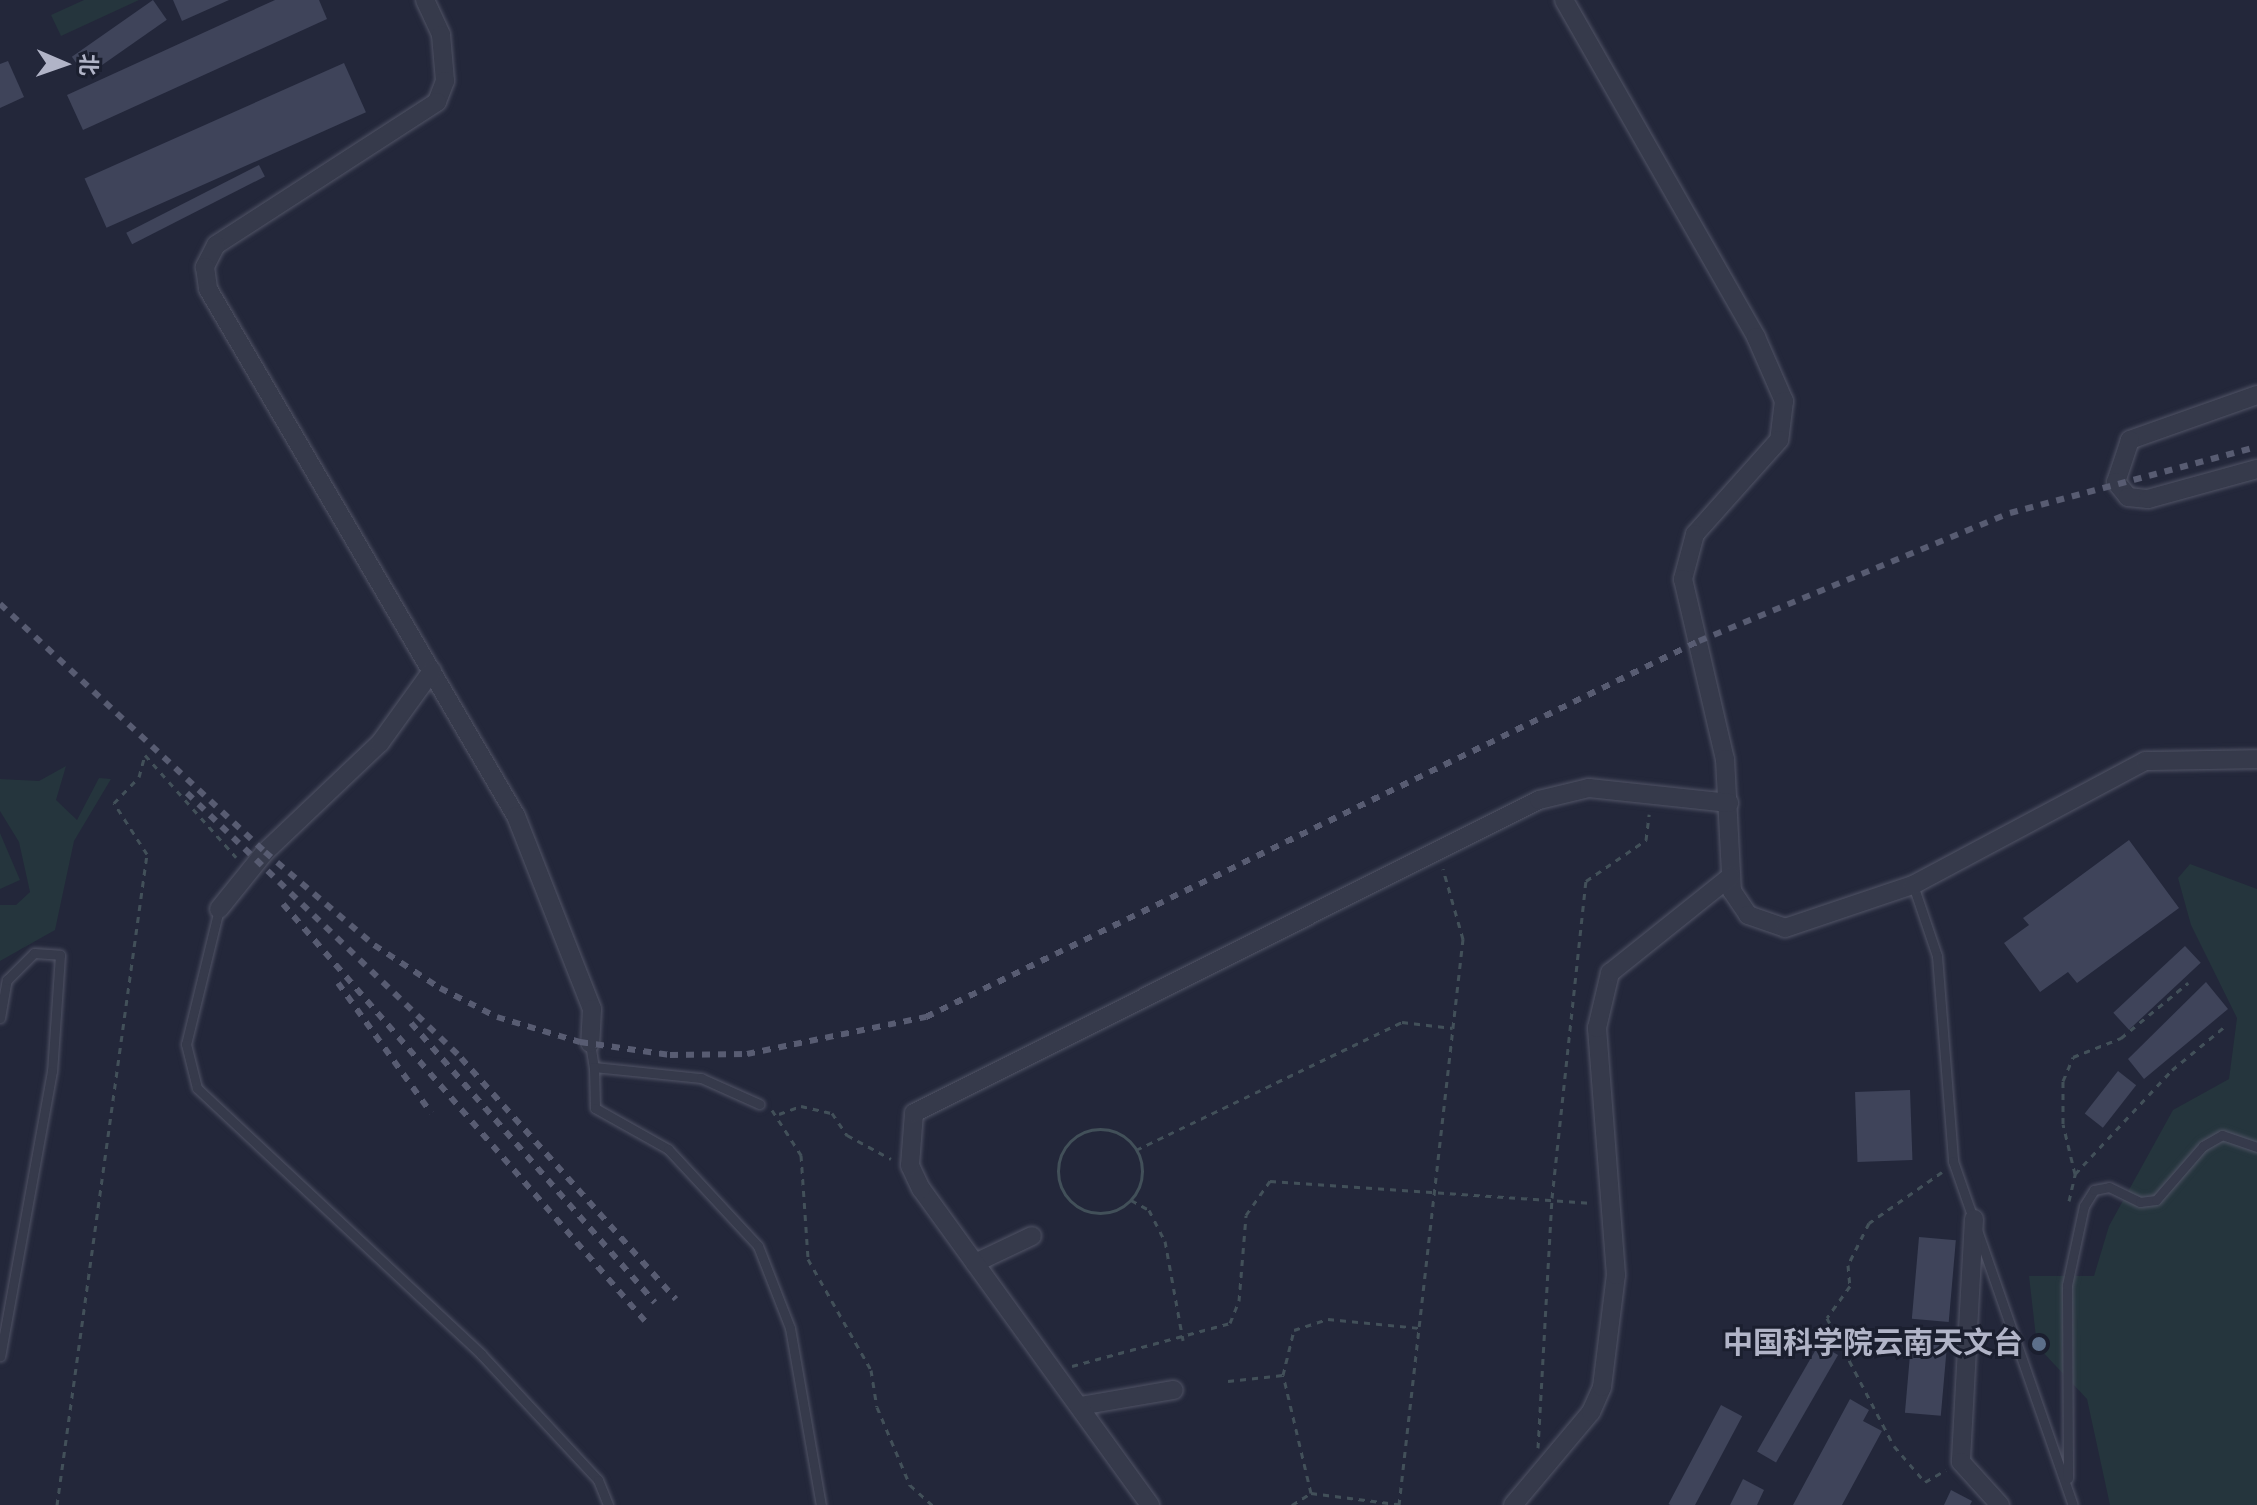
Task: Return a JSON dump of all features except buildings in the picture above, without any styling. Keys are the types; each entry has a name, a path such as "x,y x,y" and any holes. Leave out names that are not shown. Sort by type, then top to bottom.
{"street":[{"path":"425,0 441,35 445,81 437,102 216,245 205,267 208,289 432,671 541,869 592,1009 590,1043"},
{"path":"1564,0 1756,337 1784,401 1779,440 1695,534 1683,579 1711,686 1729,803 1731,876 1748,915 1785,928 1913,885 2145,761 2257,759"},
{"path":"2257,395 2130,440 2116,482 2128,497 2148,499 2257,469"},
{"path":"219,909 248,871 380,743 432,671"},
{"path":"1150,1505 975,1263 910,1165 914,1113 926,1101 1565,791 1652,793 1729,803"},
{"path":"1513,1505 1591,1412 1602,1387 1616,1275 1597,1028 1610,973 1731,876"},
{"path":"1974,1219 1961,1462 1996,1504"},
{"path":"975,1263 1032,1236"},
{"path":"1080,1406 1174,1390"}],"lane":[{"path":"1913,885 1937,956 1953,1161 2073,1505"},
{"path":"219,909 186,1044 197,1088 481,1354 598,1480 608,1505"},
{"path":"0,1018 7,980 34,953 60,955 52,1071 0,1356"},
{"path":"590,1043 595,1108 668,1149 758,1246 790,1328 821,1505"},
{"path":"594,1067 701,1078 759,1104"},
{"path":"2068,1489 2067,1285 2084,1206 2094,1190 2109,1187 2140,1202 2156,1200 2203,1146 2222,1135 2257,1147"}],"path":[{"path":"57,1505 147,854 114,803 139,777 145,755 248,871"},
{"path":"1542,1468 1534,1435 1552,1198 1586,881 1646,840 1652,793"},
{"path":"1292,1505 1311,1493 1401,1505 1463,939 1438,850"},
{"path":"2067,1212 2075,1174 2063,1124 2063,1081 2073,1057 2121,1038 2188,983"},
{"path":"1136,1150 1402,1022 1453,1028"},
{"path":"2075,1174 2172,1070 2224,1027"},
{"path":"759,1104 779,1114 801,1155 808,1259 871,1370 904,1473 932,1505"},
{"path":"779,1114 801,1106 832,1113 847,1135 910,1165"},
{"path":"1086,1131 1115,1131 1136,1150 1142,1176 1131,1200 1108,1213 1082,1210 1062,1191 1059,1163 1086,1131"},
{"path":"1953,1161 1869,1223 1848,1265 1850,1286 1827,1318 1894,1446 1925,1482 1961,1462"},
{"path":"1054,1371 1183,1340 1230,1323 1239,1301 1246,1215 1270,1181 1435,1189 1612,1205"},
{"path":"1131,1200 1149,1210 1165,1241 1183,1340"},
{"path":"1311,1493 1283,1375 1285,1347 1308,1322 1419,1328"},
{"path":"1228,1381 1283,1375"}],"shaded area":[{"path":"84,0 139,0 61,36 51,15"},
{"path":"66,766 56,800 77,820 99,778 111,779 74,841 55,930 0,961 0,905 16,905 30,892 19,842 0,811 0,779 39,781"},
{"path":"0,833 20,880 0,889"},
{"path":"2190,864 2257,889 2257,1505 2110,1505 2087,1399 2037,1346 2029,1276 2094,1276 2109,1226 2173,1110 2229,1079 2237,1018 2191,925 2178,878"}],"railway":[{"path":"0,604 265,852 374,945 440,988 497,1017 580,1042 670,1055 747,1054 926,1017 1699,641 2010,513 2257,447"},
{"path":"187,793 461,1058 676,1299"},
{"path":"283,904 645,1321"},
{"path":"338,983 431,1113"},
{"path":"411,1023 655,1303"}],"place":[{"name":"中国科学院云南天文台","path":"2039,1344"}]}
